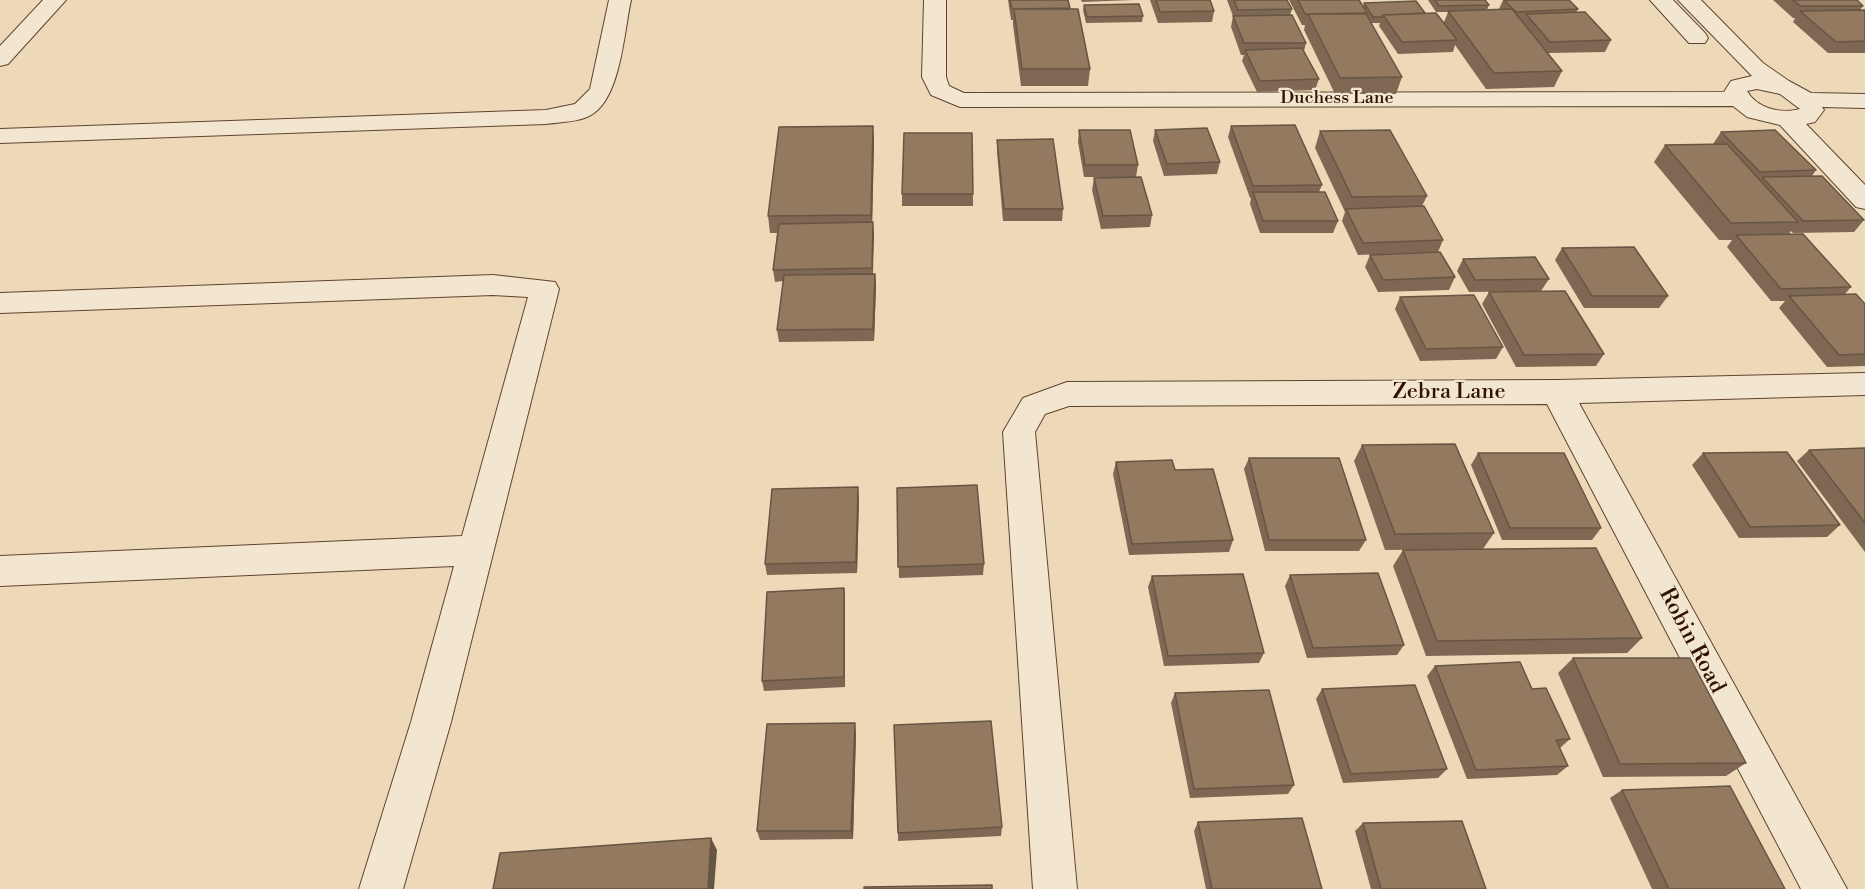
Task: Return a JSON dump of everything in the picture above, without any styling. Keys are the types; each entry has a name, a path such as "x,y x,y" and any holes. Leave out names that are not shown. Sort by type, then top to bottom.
{"street":[{"path":"0,58 55,0"},
{"path":"0,136 546,117 583,110 601,90 620,0"},
{"name":"Duchess Lane","path":"935,0 934,77 939,90 960,100 1739,92 1757,82 1783,87"},
{"path":"1661,0 1750,108 1768,116 1788,119 1806,117 1812,110 1807,100"},
{"path":"1689,0 1755,68 1783,87 1807,100 1865,100"},
{"path":"1788,119 1865,201"},
{"path":"0,303 493,285 545,289 431,722 381,889"},
{"name":"Zebra Lane","path":"1054,889 1019,432 1034,406 1067,394 1557,392 1865,384"},
{"name":"Robin Road","path":"1557,392 1825,889"},
{"path":"0,571 476,550"}],"building":[{"path":"1010,0 1068,0 1070,8 1012,9"},
{"path":"1156,0 1210,0 1214,11 1160,12"},
{"path":"1234,0 1287,0 1292,9 1238,10"},
{"path":"1298,0 1359,0 1367,13 1305,14"},
{"path":"1435,0 1485,0 1489,5 1439,6"},
{"path":"1504,0 1569,0 1578,9 1516,12"},
{"path":"1793,0 1857,0 1863,6 1800,6"},
{"path":"1416,1 1425,13 1373,17 1364,3"},
{"path":"1139,4 1143,16 1087,17 1084,5"},
{"path":"1014,9 1078,9 1090,69 1022,69"},
{"path":"1512,9 1562,71 1494,73 1448,11"},
{"path":"1865,10 1865,41 1836,42 1800,11"},
{"path":"1585,12 1611,40 1550,42 1526,14"},
{"path":"1436,13 1457,40 1402,42 1383,15"},
{"path":"1308,14 1366,14 1402,77 1340,78"},
{"path":"1292,15 1306,43 1244,43 1233,16"},
{"path":"1302,48 1319,79 1260,81 1245,50"},
{"path":"1295,125 1322,185 1253,186 1231,126"},
{"path":"873,126 871,215 768,216 779,127"},
{"path":"1207,128 1220,162 1167,164 1155,130"},
{"path":"1079,130 1130,130 1138,165 1085,165"},
{"path":"1390,130 1427,196 1352,197 1320,131"},
{"path":"1775,130 1816,170 1760,172 1721,132"},
{"path":"904,133 972,133 973,194 902,194"},
{"path":"1053,139 1063,209 1004,209 997,140"},
{"path":"1727,144 1798,222 1731,223 1665,145"},
{"path":"1822,176 1864,220 1803,221 1762,177"},
{"path":"1141,177 1152,215 1103,216 1094,178"},
{"path":"1253,192 1325,192 1338,221 1263,221"},
{"path":"1424,206 1443,240 1363,243 1346,209"},
{"path":"873,222 872,268 773,270 779,224"},
{"path":"1803,234 1851,287 1781,289 1736,235"},
{"path":"1634,247 1668,296 1592,296 1562,248"},
{"path":"1440,252 1455,277 1383,280 1370,255"},
{"path":"1535,257 1549,279 1475,280 1463,259"},
{"path":"875,274 873,329 777,330 784,275"},
{"path":"1565,291 1604,354 1524,355 1489,292"},
{"path":"1856,294 1865,304 1865,354 1839,355 1789,296"},
{"path":"1474,295 1503,347 1426,349 1400,297"},
{"path":"1455,444 1494,533 1395,534 1362,445"},
{"path":"1865,448 1865,523 1809,450"},
{"path":"1787,452 1840,525 1750,527 1703,453"},
{"path":"1478,453 1564,453 1601,528 1510,528"},
{"path":"1249,458 1339,458 1366,540 1269,540"},
{"path":"1172,460 1175,470 1213,469 1233,540 1132,544 1116,462"},
{"path":"977,485 984,564 898,567 897,488"},
{"path":"858,487 856,562 765,564 772,489"},
{"path":"1596,548 1642,638 1437,641 1403,550"},
{"path":"1378,573 1404,645 1313,648 1290,575"},
{"path":"1243,574 1264,653 1168,656 1152,576"},
{"path":"844,588 844,677 762,681 767,592"},
{"path":"1573,658 1690,658 1746,763 1620,764"},
{"path":"1520,662 1532,689 1546,688 1570,739 1556,740 1568,766 1476,770 1435,666"},
{"path":"1415,685 1447,769 1351,774 1322,689"},
{"path":"1269,690 1294,785 1194,789 1175,693"},
{"path":"991,721 1002,827 898,833 894,725"},
{"path":"855,723 851,831 757,831 767,724"},
{"path":"1730,786 1785,889 1669,889 1622,790"},
{"path":"1302,818 1322,889 1212,889 1198,822"},
{"path":"1462,821 1486,889 1381,889 1363,823"},
{"path":"711,838 708,889 493,889 500,853"},
{"path":"992,885 992,889 864,889 864,887"}]}
